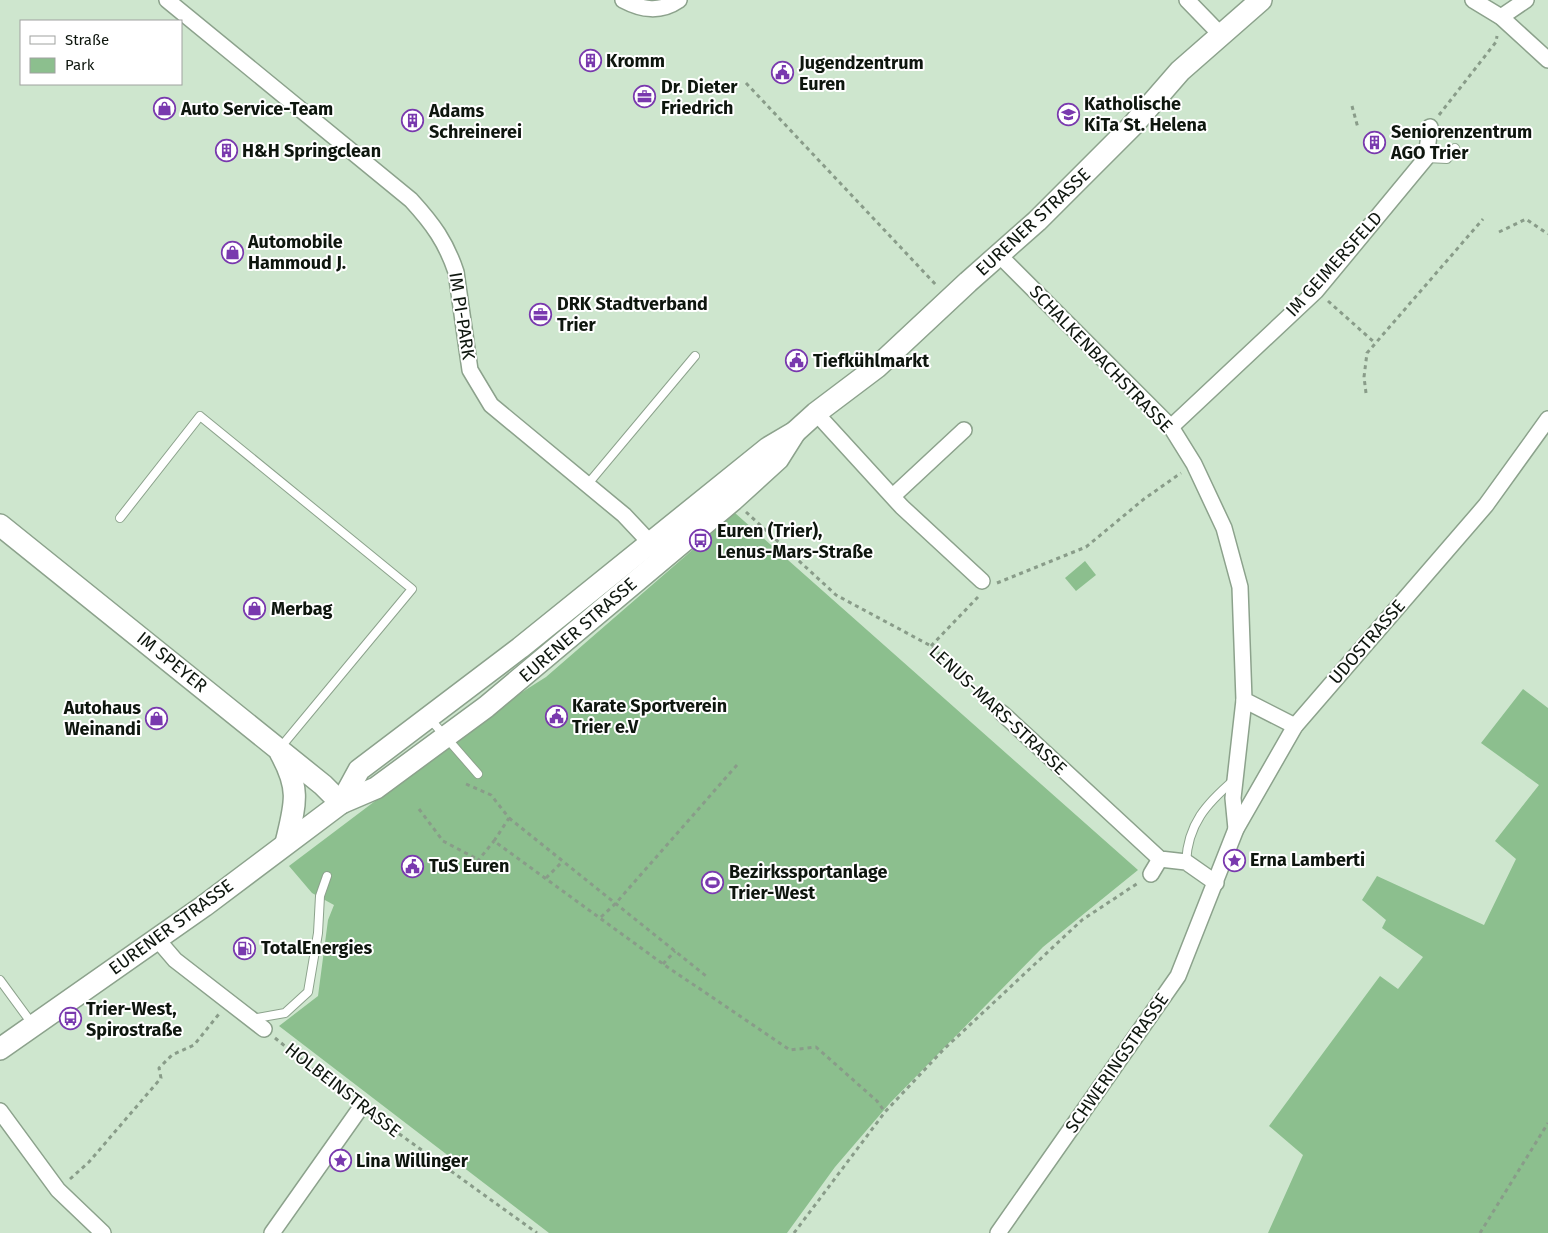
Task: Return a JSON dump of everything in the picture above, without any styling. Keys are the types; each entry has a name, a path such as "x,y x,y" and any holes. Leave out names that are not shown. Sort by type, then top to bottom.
{"street":[{"name":"IM PI-PARK","path":"167,0 411,200 424,213 445,242 456,272 470,370 480,390 504,418 624,515 656,549"},
{"path":"623,0 640,8 658,10 679,0"},
{"path":"1187,0 1221,35"},
{"name":"EURENER STRASSE","path":"341,803 360,770 428,718 528,656 656,549 768,448 795,432 816,413 877,367 1037,222 1134,125 1180,72 1261,0"},
{"path":"1473,0 1501,17 1548,60"},
{"path":"1501,17 1526,0"},
{"path":"1426,158 1430,127"},
{"name":"IM GEIMERSFELD","path":"1170,428 1316,291 1426,158"},
{"name":"SCHALKENBACHSTRASSE","path":"999,255 1170,428 1194,464 1224,528 1240,587 1244,700 1233,798 1236,829"},
{"path":"816,413 893,496 984,587"},
{"name":"UDOSTRASSE","path":"1216,883 1236,829 1295,726 1486,505 1548,419"},
{"path":"893,496 964,430"},
{"name":"EURENER STRASSE","path":"656,549 733,500 778,460 795,432"},
{"name":"IM SPEYER","path":"0,525 279,750 341,803"},
{"name":"EURENER STRASSE","path":"0,1049 157,939 341,803 376,788 446,737 517,682 528,656"},
{"path":"1244,700 1295,726"},
{"name":"LENUS-MARS-STRASSE","path":"1002,713 1160,860"},
{"path":"279,750 294,782 295,806 286,843"},
{"path":"1150,874 1160,860 1186,862 1216,883"},
{"name":"SCHWERINGSTRASSE","path":"998,1233 1178,976 1216,883"},
{"path":"157,939 175,960 264,1029"},
{"path":"272,1233 361,1106"},
{"path":"0,1111 58,1190 104,1233"}],"lane":[{"path":"1426,158 1447,159 1455,148"},
{"path":"587,485 694,356"},
{"path":"120,518 200,416 412,589 279,750"},
{"path":"428,718 478,774"},
{"path":"1186,862 1187,843 1208,803 1235,779"},
{"path":"251,1018 285,1013 308,992 318,933 320,896 327,876"},
{"path":"0,980 33,1025"}],"path":[{"path":"1430,127 1496,42 1501,17"},
{"path":"746,83 950,299"},
{"path":"1352,106 1358,128"},
{"path":"1499,232 1526,218 1548,234"},
{"path":"1366,392 1365,365 1367,353 1483,219"},
{"path":"1316,291 1375,343"},
{"path":"930,646 984,587 1086,547 1144,499 1194,464"},
{"name":"LENUS-MARS-STRASSE","path":"733,500 836,595 930,646 1002,713"},
{"path":"601,918 616,904 737,764"},
{"path":"466,784 491,795 510,818 706,976"},
{"path":"418,809 443,840 478,860"},
{"path":"467,874 510,818"},
{"path":"494,841 663,964 790,1050 816,1047 877,1101 885,1112"},
{"path":"546,878 563,861"},
{"path":"794,1233 885,1112 943,1050 1082,920 1150,874"},
{"path":"663,964 675,951"},
{"path":"58,1190 89,1162 155,1085 160,1078 159,1068 172,1055 194,1045 230,1001"},
{"name":"HOLBEINSTRASSE","path":"264,1029 361,1106 537,1233"},
{"path":"1480,1233 1548,1123"}],"green space":[{"name":"Bezirkssportanlage Trier-West","path":"735,513 1138,870 1043,947 890,1103 835,1167 787,1233 549,1233 279,1026 318,996 328,920 334,905 312,893 289,866 505,703 546,677"},
{"path":"1085,561 1096,575 1076,591 1065,578"},
{"path":"1523,689 1548,708 1548,1233 1268,1233 1303,1155 1269,1126 1380,976 1398,989 1423,957 1382,928 1386,920 1362,900 1377,876 1484,925 1516,859 1495,841 1539,785 1481,743"}],"place":[{"name":"Kromm","path":"590,61"},
{"name":"Jugendzentrum Euren","path":"783,73"},
{"name":"Dr. Dieter Friedrich","path":"645,97"},
{"name":"Auto Service-Team","path":"165,109"},
{"name":"Katholische KiTa St. Helena","path":"1068,114"},
{"name":"Adams Schreinerei","path":"413,121"},
{"name":"Seniorenzentrum AGO Trier","path":"1375,142"},
{"name":"H&H Springclean","path":"226,151"},
{"name":"Automobile Hammoud J.","path":"232,252"},
{"name":"DRK Stadtverband Trier","path":"541,314"},
{"name":"Tiefkühlmarkt","path":"797,361"},
{"name":"Euren (Trier), Lenus-Mars-Straße","path":"701,541"},
{"name":"Merbag","path":"255,609"},
{"name":"Karate Sportverein Trier e.V","path":"556,716"},
{"name":"Autohaus Weinandi","path":"157,718"},
{"name":"Erna Lamberti","path":"1234,860"},
{"name":"TuS Euren","path":"413,866"},
{"name":"Bezirkssportanlage Trier-West","path":"713,882"},
{"name":"TotalEnergies","path":"245,948"},
{"name":"Trier-West, Spirostraße","path":"70,1019"},
{"name":"Lina Willinger","path":"340,1161"}]}
